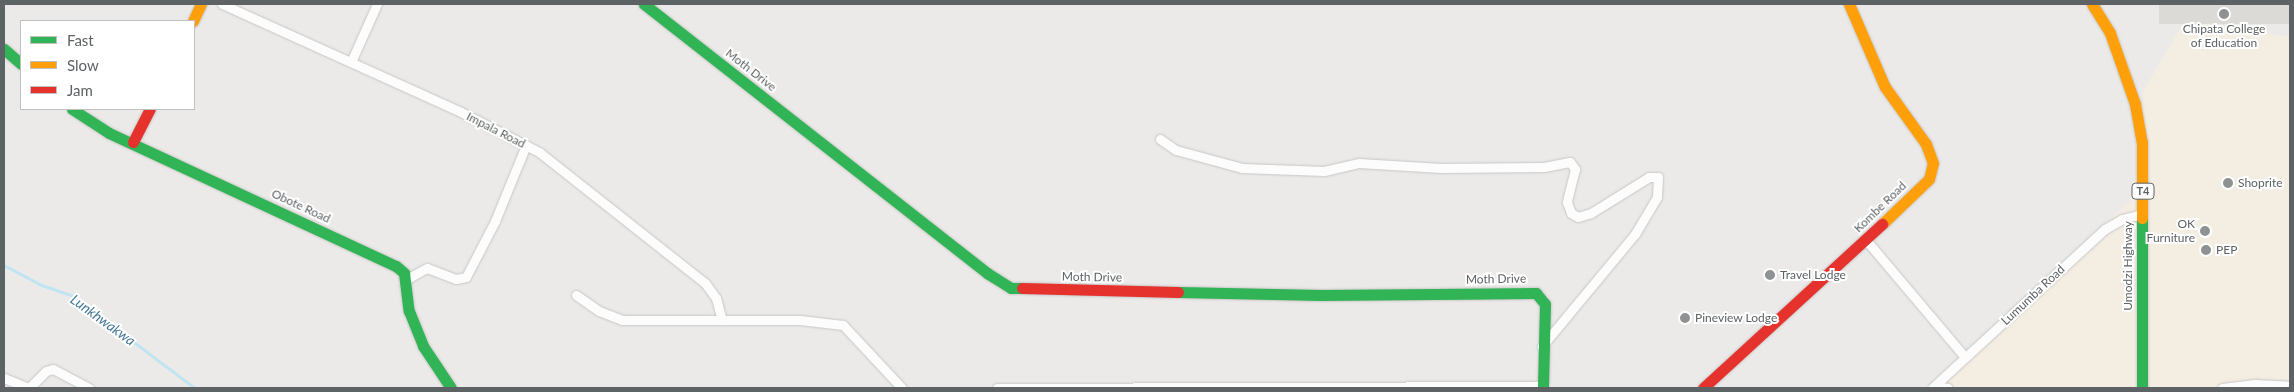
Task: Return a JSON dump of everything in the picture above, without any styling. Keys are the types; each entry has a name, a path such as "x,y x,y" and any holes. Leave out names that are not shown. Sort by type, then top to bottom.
{"main road":[{"path":"193,20 201,4"},
{"name":"Moth Drive","path":"644,4 986,273 1011,288 1321,295 1529,292 1544,298 1543,387"},
{"name":"Kombe Road","path":"1703,388 1866,240 1929,179 1933,163 1926,144 1885,87 1849,4"},
{"name":"Umodzi Highway","path":"2096,5 2110,33 2135,104 2142,142 2142,388"},
{"path":"4,49 20,63"},
{"name":"Obote Road","path":"73,110 87,121 396,266 404,273 405,280"},
{"path":"133,142 149,110"},
{"path":"405,280 409,311 423,346 451,388"}],"street":[{"name":"Impala Road","path":"222,4 351,62 539,152 705,283 722,310 722,320"},
{"path":"351,62 377,4"},
{"path":"1160,139 1176,150 1242,168 1324,171 1359,163 1441,168 1544,167 1570,162 1575,169 1567,202 1571,213 1578,216 1592,213 1642,180 1658,177 1658,197 1635,234 1542,346"},
{"path":"405,280 427,268 456,279 466,278 495,221 526,145"},
{"name":"Lumumba Road","path":"1933,387 2105,229 2122,219 2142,214"},
{"path":"1866,240 1965,357"},
{"path":"576,295 598,311 622,320 800,320 843,325 902,388"},
{"path":"4,378 30,388 46,371 54,369 89,388"},
{"path":"2222,388 2255,384 2290,386"},
{"path":"997,388 1543,387"},
{"path":"1933,387 1948,388"}],"shaded area":[{"name":"Chipata College of Education","path":"2159,4 2290,4 2290,24 2159,24"},
{"path":"2186,19 2290,37 2290,388 1926,388 2140,192 2143,91"}],"waterway":[{"name":"Lunkhwakwa","path":"4,265 39,284 73,296 195,388"}],"traffic: fast":[{"path":"644,4 987,273 1011,288 1022,288"},
{"path":"4,49 20,63"},
{"path":"74,110 109,133 396,266 404,273 409,311 423,346 451,388"},
{"path":"2142,218 2142,388"},
{"path":"1178,292 1321,295 1536,293 1545,304 1543,388"}],"traffic: slow":[{"path":"193,20 201,4"},
{"path":"1849,4 1885,87 1926,144 1933,163 1929,179 1882,224"},
{"path":"2092,4 2110,33 2135,104 2142,142 2142,218"}],"traffic: jam":[{"path":"133,142 149,110"},
{"path":"1703,388 1882,224"},
{"path":"1022,288 1178,292"}],"place":[{"name":"Chipata College of Education","path":"2224,14"},
{"name":"Shoprite","path":"2228,183"},
{"name":"OK Furniture","path":"2205,231"},
{"name":"PEP","path":"2206,250"},
{"name":"Travel Lodge","path":"1770,275"},
{"name":"Pineview Lodge","path":"1685,318"}]}
